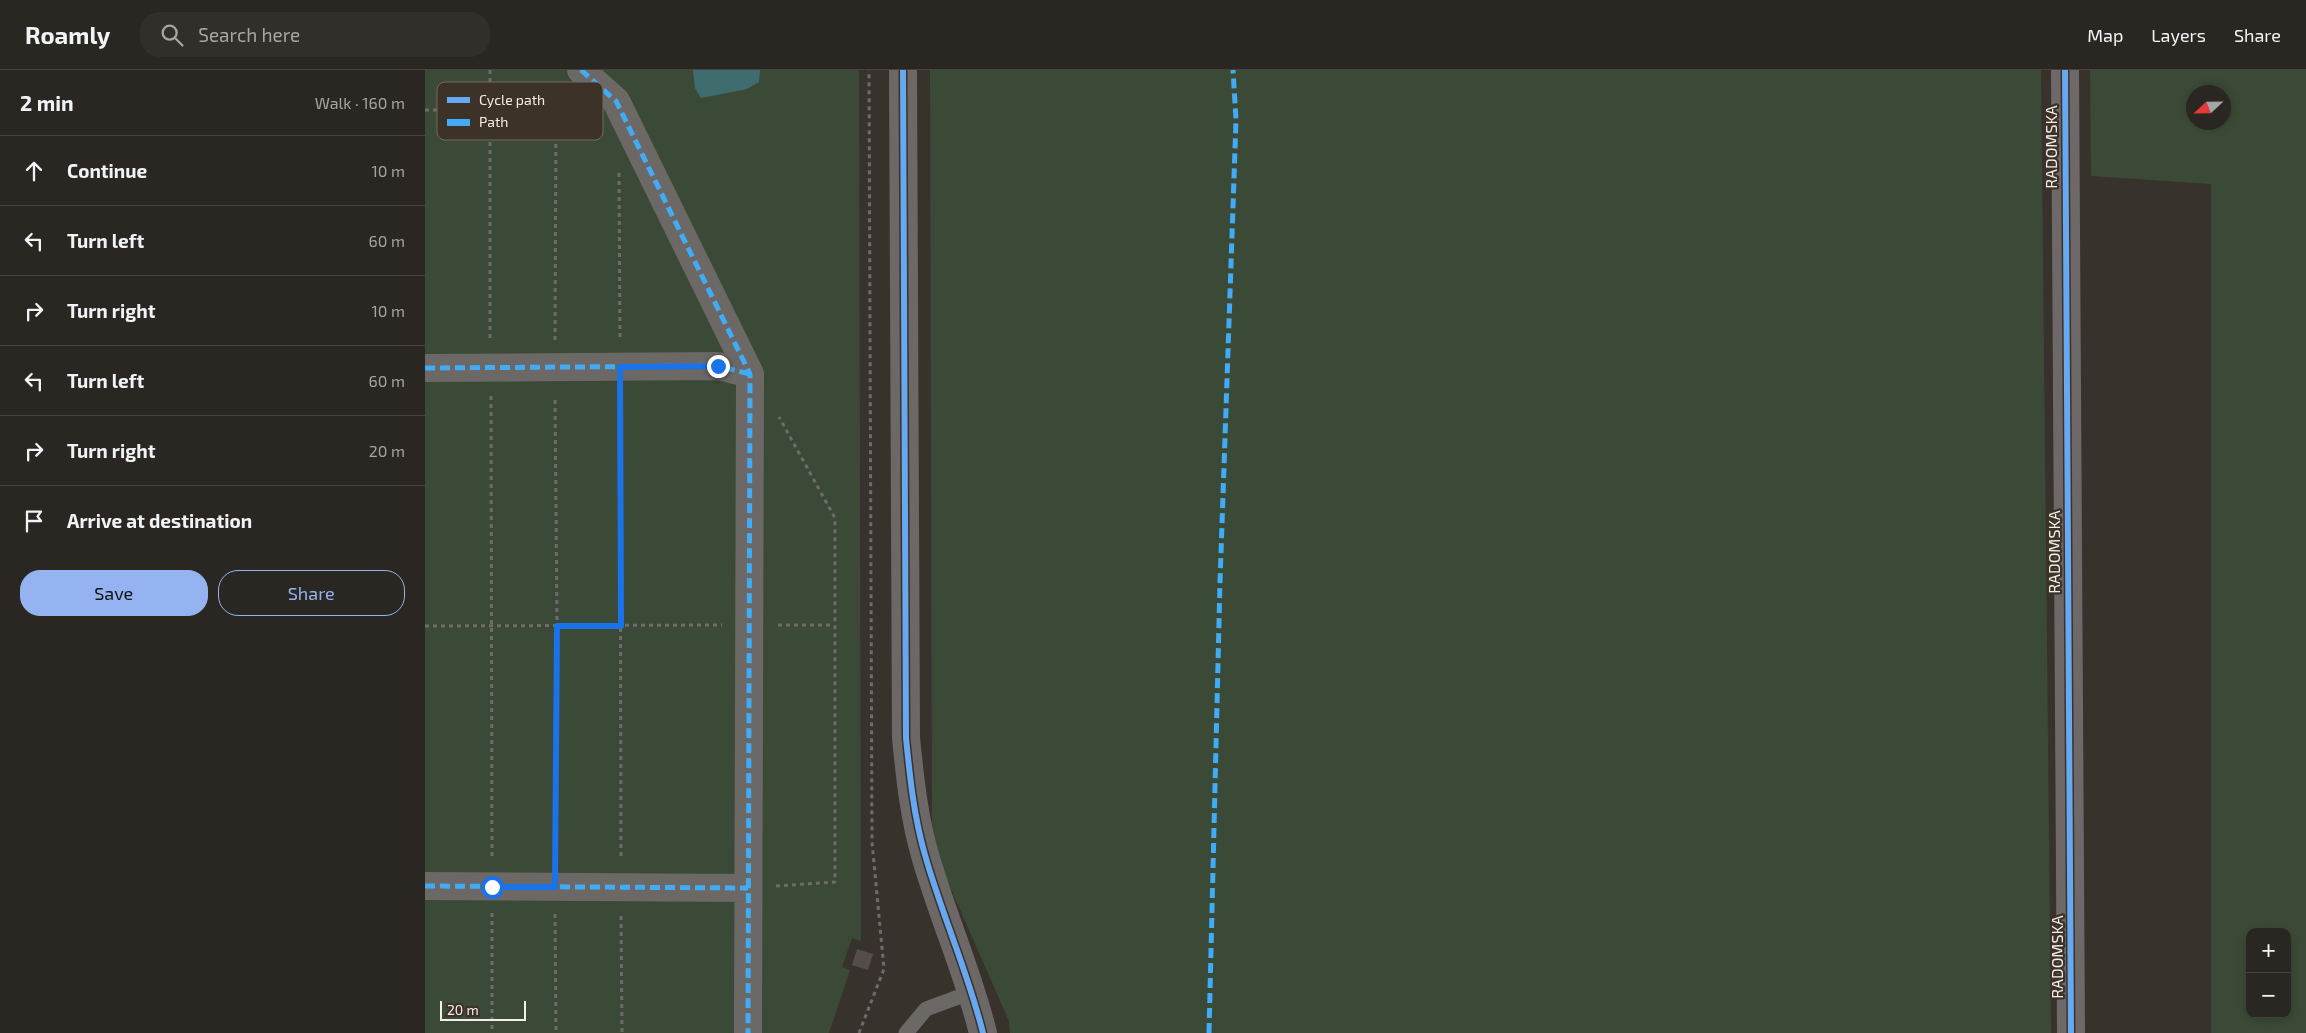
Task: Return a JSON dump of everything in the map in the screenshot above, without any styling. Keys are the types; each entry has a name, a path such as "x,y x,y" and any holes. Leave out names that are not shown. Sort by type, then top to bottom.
{"street":[{"path":"581,70 595,82"},
{"path":"903,70 906,738 914,808 925,856 972,992 983,1033"},
{"name":"RADOMSKA","path":"2065,70 2071,1033"},
{"path":"603,89 616,101 750,374 747,1033"},
{"path":"425,368 718,366 750,374"},
{"path":"425,886 748,888"}],"lane":[{"path":"907,1033 926,1009 972,992"}],"path":[{"path":"859,1033 884,969 871,842 869,70"},
{"path":"603,110 620,110"},
{"path":"490,140 492,1033"},
{"path":"555,1033 557,626 556,140"},
{"path":"619,169 622,1033"},
{"path":"748,888 835,882 835,518 779,416"},
{"path":"425,626 834,625"}],"green space":[{"path":"425,70 859,70 861,941 852,938 842,967 850,970 829,1033 425,1033"},
{"path":"930,70 2041,70 2051,1033 1010,1033 1009,1021 932,846"},
{"path":"2090,70 2306,70 2306,1033 2211,1033 2211,184 2091,176"}],"water":[{"path":"693,70 760,70 759,82 747,89 701,98 695,88"}],"building":[{"path":"857,949 873,954 868,970 852,965"}],"marked path":[{"path":"581,70 595,82"},
{"path":"1209,1033 1220,582 1236,120 1233,70"},
{"path":"603,89 616,101 750,374 748,1033"},
{"path":"425,368 718,366 750,374"},
{"path":"425,886 748,888"}],"cycle path":[{"path":"903,70 906,738 913,797 921,841 983,1033"},
{"path":"2065,70 2071,1033"}],"route":[{"path":"492,887 555,887 557,626 621,626 620,367 718,366"}]}
